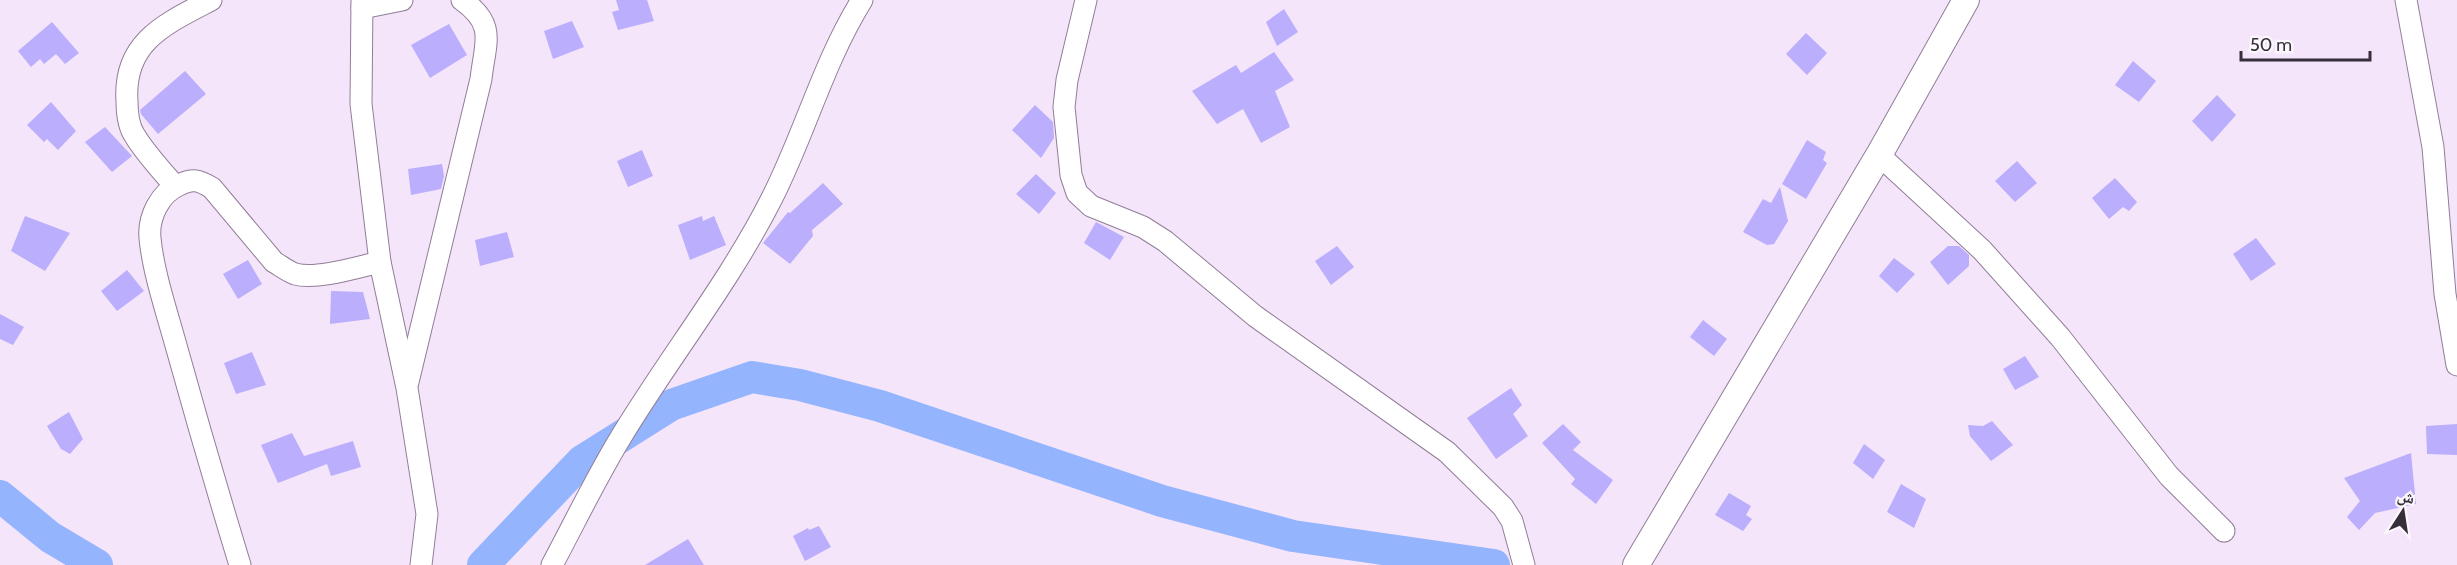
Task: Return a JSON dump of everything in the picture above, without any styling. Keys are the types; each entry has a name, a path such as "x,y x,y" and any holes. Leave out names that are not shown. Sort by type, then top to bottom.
{"main road":[{"path":"1636,565 1879,155 1966,0"}],"street":[{"path":"175,186 133,134 128,119 126,82 137,51 150,37 211,0"},
{"path":"402,0 362,4 361,104 380,262 407,387 427,514 421,565"},
{"path":"407,387 481,79 487,29 478,11 462,0"},
{"path":"561,560 620,437 678,346 719,292 772,198 830,59 862,0"},
{"path":"1086,0 1067,80 1064,107 1071,175 1077,193 1091,206 1143,227 1165,241 1254,316 1447,453 1503,507 1512,521 1524,565"},
{"path":"2406,0 2433,147 2445,294 2457,365"},
{"path":"1879,155 1982,250 2060,337 2169,476 2224,531"},
{"path":"240,565 190,396 150,237 155,209 161,197 175,186 189,180 200,180 212,188 274,262 297,275 332,272 380,262"}],"building":[{"path":"616,0 647,0 654,21 618,30 612,12 619,10"},
{"path":"1284,9 1298,32 1277,46 1266,22"},
{"path":"572,21 584,47 553,59 544,31"},
{"path":"52,22 79,53 65,64 56,54 44,64 40,59 31,67 18,51"},
{"path":"449,24 467,55 430,78 411,45"},
{"path":"1806,33 1827,53 1807,75 1786,54"},
{"path":"1274,52 1294,80 1275,91 1290,127 1261,143 1243,109 1217,124 1192,91 1236,65 1241,73"},
{"path":"2133,61 2156,81 2139,102 2115,85"},
{"path":"185,71 206,94 158,134 140,110"},
{"path":"2217,95 2236,115 2212,142 2192,121"},
{"path":"51,102 76,131 58,150 47,139 44,142 27,125"},
{"path":"1035,105 1053,122 1054,138 1041,158 1012,130"},
{"path":"105,127 132,156 112,172 85,142"},
{"path":"1807,140 1826,152 1823,160 1827,163 1806,199 1782,184"},
{"path":"642,150 653,176 628,187 617,161"},
{"path":"2017,161 2037,183 2015,202 1995,181"},
{"path":"442,164 444,176 441,189 411,195 408,169"},
{"path":"1036,174 1056,193 1039,214 1016,194"},
{"path":"2115,178 2137,202 2129,211 2123,207 2109,219 2092,198"},
{"path":"823,183 843,204 812,230 813,236 790,264 763,243 788,212 790,213"},
{"path":"1780,187 1788,221 1774,244 1767,245 1743,232 1763,199 1771,203"},
{"path":"25,216 70,233 45,271 11,251"},
{"path":"702,216 703,221 714,216 726,245 690,260 678,225"},
{"path":"1096,222 1124,237 1110,260 1084,243"},
{"path":"507,232 514,257 480,266 475,240"},
{"path":"2256,238 2276,264 2251,281 2233,254"},
{"path":"1337,246 1354,267 1331,285 1315,261"},
{"path":"1948,246 1959,246 1969,255 1969,266 1948,285 1930,262"},
{"path":"1894,258 1915,274 1897,293 1879,276"},
{"path":"248,260 262,284 238,299 223,274"},
{"path":"127,270 144,291 117,311 101,291"},
{"path":"331,291 363,292 370,319 330,324"},
{"path":"0,314 24,327 13,345 0,339"},
{"path":"1703,320 1727,339 1714,356 1690,337"},
{"path":"252,352 266,385 236,394 224,363"},
{"path":"2025,356 2039,377 2015,390 2003,369"},
{"path":"1511,388 1522,405 1513,414 1528,436 1496,459 1467,418"},
{"path":"69,412 83,439 70,454 61,449 47,426"},
{"path":"1992,421 2013,445 1991,461 1970,436 1968,425 1983,426"},
{"path":"1563,424 1581,442 1573,450 1613,480 1596,504 1571,484 1575,479 1542,443"},
{"path":"2457,424 2457,455 2427,454 2426,426"},
{"path":"292,433 304,456 353,441 361,467 331,476 327,464 278,483 261,445"},
{"path":"1864,444 1885,460 1873,479 1853,463"},
{"path":"2411,453 2416,504 2375,513 2359,530 2347,517 2360,501 2344,478"},
{"path":"1901,484 1926,499 1914,528 1887,512"},
{"path":"1729,493 1751,506 1746,515 1752,519 1743,531 1715,515"},
{"path":"819,526 831,547 805,561 793,536 808,528 809,530"},
{"path":"688,539 704,565 645,565"}],"waterway":[{"path":"483,565 582,461 671,405 752,377 800,385 880,406 1162,501 1293,536 1494,565"},
{"path":"0,496 50,537 97,565"}]}
